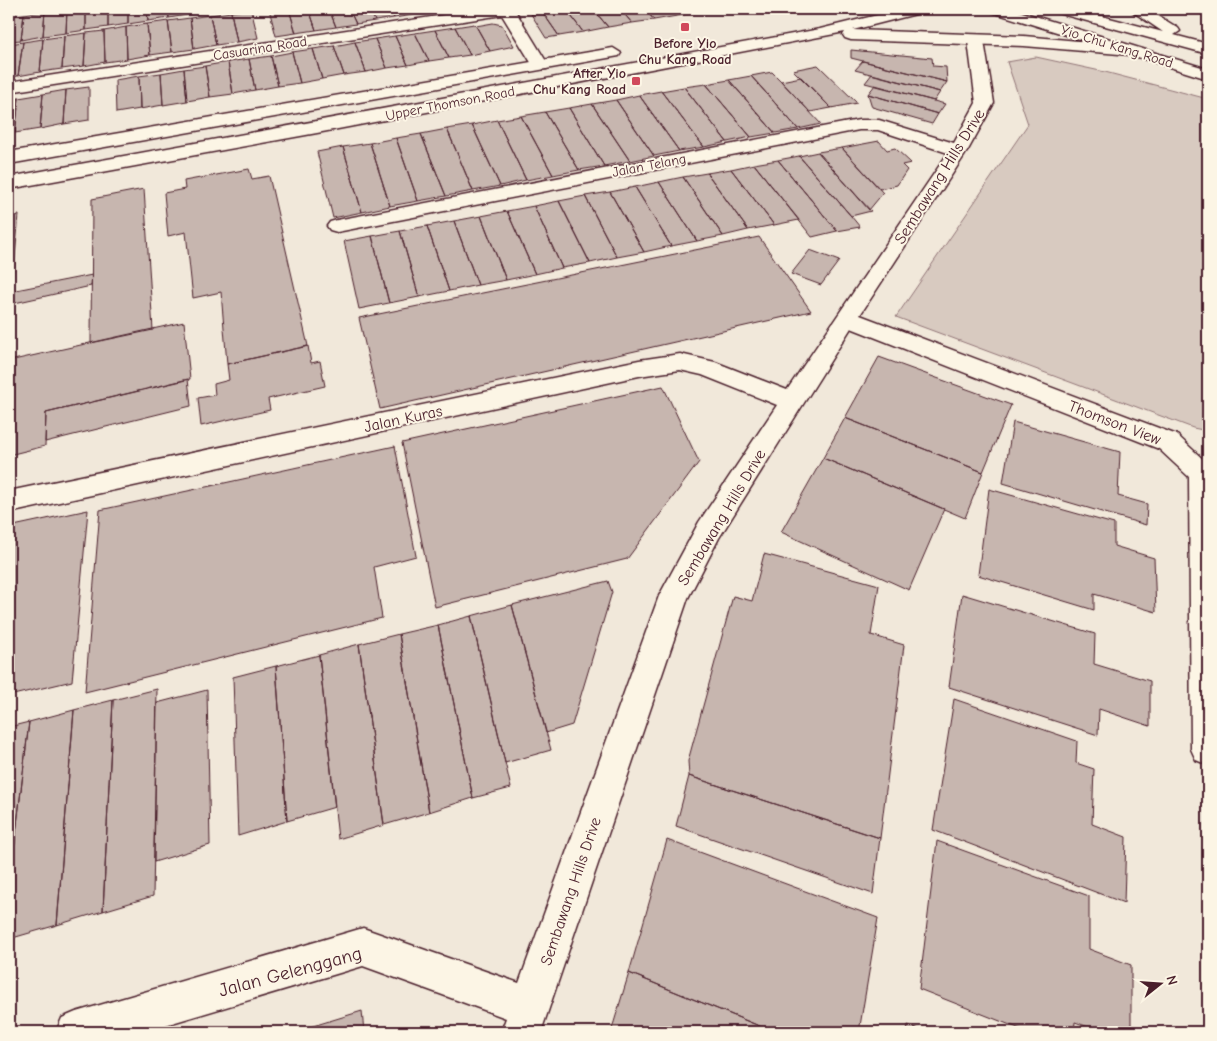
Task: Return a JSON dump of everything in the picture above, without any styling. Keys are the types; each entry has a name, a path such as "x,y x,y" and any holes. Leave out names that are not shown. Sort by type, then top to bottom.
{"street":[{"path":"508,9 541,66"},
{"name":"Casuarina Road","path":"9,87 508,9"},
{"name":"Upper Thomson Road","path":"9,183 317,128 820,34 919,9"},
{"name":"Yio Chu Kang Road","path":"997,9 1128,51 1208,74"},
{"name":"Yio Chu Kang Road","path":"1059,9 1207,49"},
{"path":"1137,9 1207,49"},
{"path":"820,34 976,41 1024,41 1128,51"},
{"name":"Sembawang Hills Drive","path":"526,1020 674,596 709,530 846,318 959,150 985,103 976,41"},
{"name":"Upper Thomson Road","path":"9,158 627,51"},
{"path":"310,106 290,115 288,122 294,127 317,128"},
{"name":"Jalan Telang","path":"337,226 859,125 879,125 959,150"},
{"name":"Thomson View","path":"846,318 1168,442 1202,474 1208,749"},
{"name":"Jalan Kuras","path":"9,502 639,368 680,362 708,368 793,402"},
{"name":"Jalan Gelenggang","path":"76,1032 363,947 526,1020"}],"shaded area":[{"path":"1036,57 1105,72 1208,99 1208,431 1193,428 896,317 1028,124 1007,62"}],"building":[{"path":"67,9 66,33 43,36 45,11"},
{"path":"67,9 86,9 86,30 66,33"},
{"path":"86,9 108,9 108,27 86,30"},
{"path":"108,9 128,9 128,24 108,27"},
{"path":"128,9 147,9 148,21 128,24"},
{"path":"147,9 168,9 169,18 148,21"},
{"path":"168,9 186,9 187,15 169,18"},
{"path":"186,9 207,9 208,12 187,15"},
{"path":"251,9 258,38 237,42 231,12"},
{"path":"269,9 289,9 296,33 276,36"},
{"path":"289,9 309,9 316,30 296,33"},
{"path":"309,9 329,9 336,27 316,30"},
{"path":"329,9 349,9 356,24 336,27"},
{"path":"349,9 370,9 375,21 356,24"},
{"path":"370,9 390,9 394,18 375,21"},
{"path":"390,9 410,9 413,15 394,18"},
{"path":"410,9 430,9 432,12 413,15"},
{"path":"566,9 583,32 559,36 541,10"},
{"path":"566,9 593,9 608,27 583,32"},
{"path":"593,9 620,9 632,23 608,27"},
{"path":"620,9 645,9 654,20 632,23"},
{"path":"645,9 671,9 677,16 654,20"},
{"path":"671,9 697,9 700,12 677,16"},
{"path":"45,11 43,36 21,40 24,14"},
{"path":"231,12 237,42 216,45 210,15"},
{"path":"543,13 559,36 546,38 531,14"},
{"path":"24,14 21,40 9,41 9,16"},
{"path":"210,15 216,45 194,49 190,18"},
{"path":"190,18 194,49 172,52 168,21"},
{"path":"168,21 172,52 150,55 147,24"},
{"path":"493,23 502,25 514,46 490,51 476,26"},
{"path":"147,24 150,55 127,59 126,27"},
{"path":"474,24 490,51 470,55 455,27"},
{"path":"126,27 127,59 105,62 104,31"},
{"path":"455,27 470,55 449,58 435,30"},
{"path":"435,30 449,58 429,61 415,33"},
{"path":"104,31 105,62 84,66 86,33"},
{"path":"86,33 84,66 62,69 64,36"},
{"path":"415,33 429,61 408,65 395,36"},
{"path":"64,36 62,69 40,72 43,39"},
{"path":"395,36 408,65 387,68 375,39"},
{"path":"43,39 40,72 18,76 23,42"},
{"path":"375,39 387,68 366,72 355,42"},
{"path":"23,42 18,76 9,77 9,44"},
{"path":"355,42 366,72 344,75 334,46"},
{"path":"334,46 344,75 322,79 313,49"},
{"path":"313,49 322,79 300,83 292,52"},
{"path":"851,50 932,58 933,66 946,67 947,82 851,58"},
{"path":"292,52 300,83 278,86 271,56"},
{"path":"271,56 278,86 255,90 249,59"},
{"path":"249,59 255,90 233,94 228,62"},
{"path":"863,61 947,82 940,92 855,70"},
{"path":"228,62 233,94 210,97 205,66"},
{"path":"818,65 857,103 831,108 793,70"},
{"path":"205,66 210,97 187,101 184,69"},
{"path":"184,69 187,101 163,105 161,73"},
{"path":"772,72 821,124 798,129 751,76"},
{"path":"161,73 163,105 140,109 139,76"},
{"path":"872,74 940,92 934,101 865,83"},
{"path":"139,76 140,109 116,113 115,80"},
{"path":"751,76 798,129 775,133 729,80"},
{"path":"801,77 831,108 810,112 781,81"},
{"path":"729,80 775,133 751,137 706,84"},
{"path":"706,84 751,137 727,142 684,87"},
{"path":"875,85 945,104 938,114 868,94"},
{"path":"89,87 89,120 64,124 66,90"},
{"path":"684,87 727,142 704,147 661,91"},
{"path":"66,90 64,124 40,129 43,94"},
{"path":"661,91 704,147 679,151 639,95"},
{"path":"43,94 40,129 15,133 19,98"},
{"path":"868,94 938,114 932,124 872,107"},
{"path":"639,95 679,151 654,156 616,100"},
{"path":"19,98 15,133 9,134 9,99"},
{"path":"616,100 654,156 630,161 592,104"},
{"path":"592,104 630,161 604,166 569,108"},
{"path":"569,108 604,166 579,170 545,112"},
{"path":"545,112 579,170 553,175 521,116"},
{"path":"521,116 553,175 526,180 497,120"},
{"path":"497,120 526,180 500,186 472,125"},
{"path":"472,125 500,186 473,191 447,129"},
{"path":"447,129 473,191 446,196 421,134"},
{"path":"421,134 446,196 418,201 396,138"},
{"path":"396,138 418,201 390,206 370,143"},
{"path":"879,141 887,150 895,148 911,163 902,165 907,170 897,185 880,189 842,148"},
{"path":"370,143 390,206 362,212 343,147"},
{"path":"343,147 362,212 333,218 317,152"},
{"path":"842,148 883,193 869,210 818,152"},
{"path":"818,152 871,211 851,216 799,156"},
{"path":"799,156 860,227 837,231 778,160"},
{"path":"778,160 837,231 812,237 754,164"},
{"path":"754,164 799,220 774,225 731,169"},
{"path":"249,169 252,179 269,176 308,346 227,364 221,292 193,298 186,232 168,236 164,193 185,189 184,181"},
{"path":"731,169 774,225 748,230 707,173"},
{"path":"707,173 748,230 723,236 683,177"},
{"path":"683,177 723,236 697,241 659,182"},
{"path":"659,182 697,241 671,246 635,187"},
{"path":"635,187 671,246 644,252 610,192"},
{"path":"144,189 153,330 91,343 92,199"},
{"path":"610,192 644,252 617,257 585,196"},
{"path":"585,196 617,257 590,263 559,201"},
{"path":"559,201 590,263 562,268 534,206"},
{"path":"534,206 562,268 535,274 507,211"},
{"path":"507,211 535,274 506,280 481,216"},
{"path":"19,215 12,288 9,320 9,217"},
{"path":"481,216 506,280 478,285 454,221"},
{"path":"454,221 478,285 449,291 427,226"},
{"path":"427,226 449,291 419,297 400,231"},
{"path":"400,231 419,297 389,303 372,236"},
{"path":"372,236 389,303 359,309 344,241"},
{"path":"759,237 811,311 380,409 359,318"},
{"path":"810,250 839,261 821,285 791,274"},
{"path":"92,275 91,286 10,304 11,291"},
{"path":"184,322 190,379 46,413 45,446 9,455 9,361"},
{"path":"308,346 311,363 320,361 325,386 268,399 270,410 201,426 198,398 215,395 214,384 229,380 227,364"},
{"path":"879,357 1011,405 983,472 845,418"},
{"path":"188,379 191,406 45,442 46,413"},
{"path":"663,386 699,462 627,559 435,607 402,443"},
{"path":"845,418 983,472 965,518 823,458"},
{"path":"1013,422 1120,452 1118,496 1147,504 1146,525 1003,483"},
{"path":"395,446 416,556 374,567 382,618 85,692 100,510"},
{"path":"823,458 944,509 909,590 781,532"},
{"path":"989,489 1114,524 1114,546 1154,558 1156,612 1094,594 1094,610 978,575"},
{"path":"88,510 72,681 9,696 9,527"},
{"path":"764,554 879,585 871,635 904,645 880,838 689,776 688,761 733,596 752,601"},
{"path":"608,581 612,592 572,725 546,733 512,605"},
{"path":"962,594 1095,634 1094,664 1150,681 1150,726 1099,709 1098,735 949,687"},
{"path":"512,605 551,750 505,763 471,616"},
{"path":"471,616 511,788 473,798 438,625"},
{"path":"438,625 473,798 429,812 399,634"},
{"path":"399,634 429,812 384,825 359,644"},
{"path":"359,644 384,825 338,839 319,655"},
{"path":"319,655 335,807 287,821 276,666"},
{"path":"276,666 287,821 238,836 233,677"},
{"path":"157,689 153,896 103,911 113,700"},
{"path":"207,690 210,845 154,862 157,703"},
{"path":"954,699 1077,741 1076,763 1094,769 1092,824 1126,837 1124,903 933,830"},
{"path":"113,700 103,911 57,925 74,710"},
{"path":"74,710 57,925 9,939 9,893 29,722"},
{"path":"29,722 9,893 9,727"},
{"path":"689,776 880,838 873,894 676,826"},
{"path":"667,840 878,918 859,1032 774,1032 629,973"},
{"path":"937,841 1089,896 1089,949 1131,965 1131,1032 1102,1032 1075,1022 1074,1032 1028,1032 919,989"},
{"path":"629,973 774,1032 611,1032"},
{"path":"362,1011 364,1032 301,1032 300,1030"},
{"path":"908,1025 926,1032 907,1032"}],"place":[{"name":"Before Yio Chu Kang Road","path":"685,27"},
{"name":"After Yio Chu Kang Road","path":"636,81"}]}
